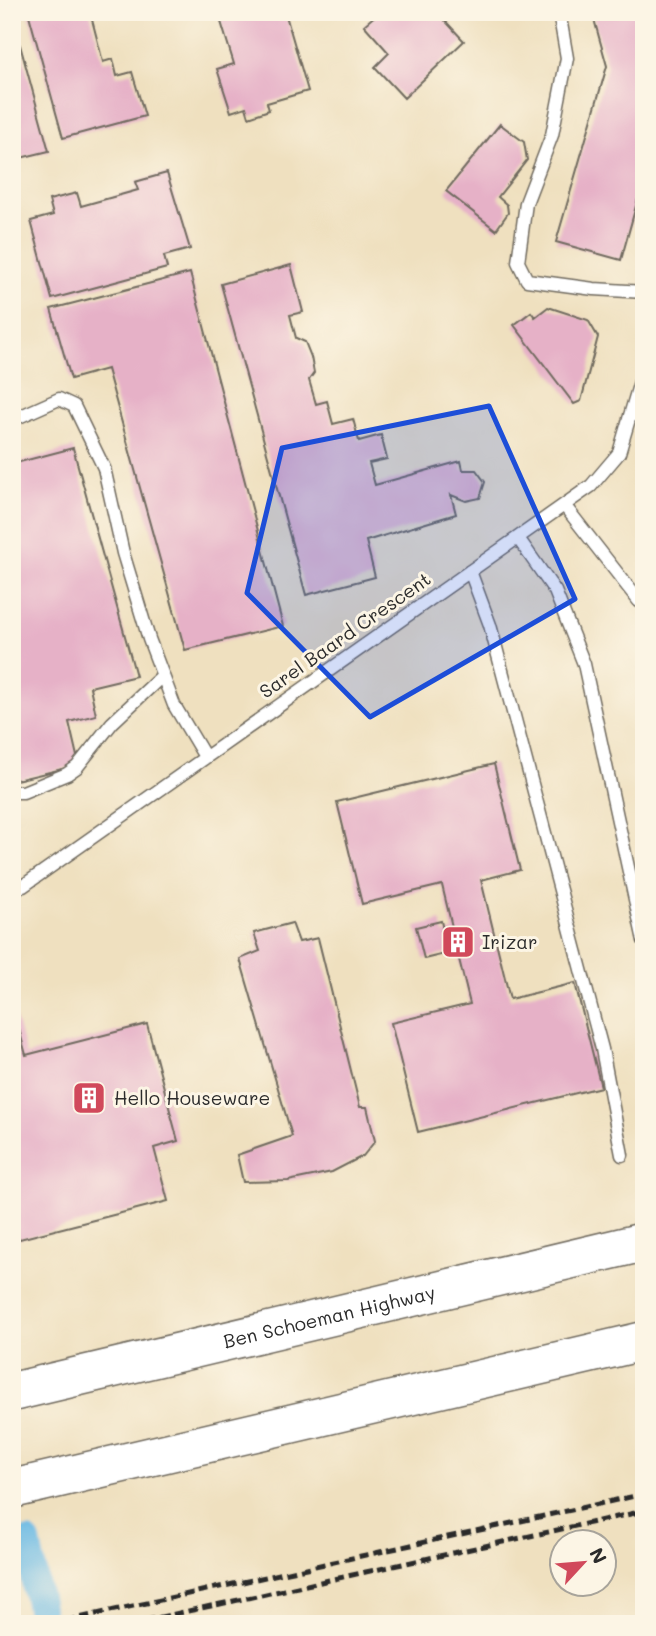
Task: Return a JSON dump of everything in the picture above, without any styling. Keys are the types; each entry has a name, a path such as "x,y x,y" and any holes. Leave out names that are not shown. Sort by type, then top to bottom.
{"highway":[{"name":"Ben Schoeman Highway","path":"12,1392 644,1241"},
{"path":"12,1489 644,1341"}],"lane":[{"path":"559,12 567,58 552,135 526,203 518,262 527,280 594,289 644,292"},
{"name":"Sarel Baard Crescent","path":"12,889 23,886 591,486 619,453 644,368"},
{"path":"12,421 59,399 74,406 104,468 123,553 149,639 174,705 205,757"},
{"path":"564,505 639,601 644,603"},
{"path":"518,538 555,591 584,664 644,941"},
{"path":"470,571 490,625 602,1049 622,1155"},
{"path":"12,792 23,792 67,774 77,767 112,723 163,675"}],"highlighted area":[{"path":"489,406 575,599 370,717 247,593 282,448"}],"building":[{"path":"41,12 90,12 103,62 113,59 117,76 132,72 145,116 63,138 29,15"},
{"path":"218,12 285,12 308,91 267,103 269,110 249,117 246,107 231,112 217,69 234,64"},
{"path":"375,12 437,12 464,41 404,98 375,67 389,53 364,25 377,14"},
{"path":"592,12 644,12 644,177 621,260 556,242 607,66"},
{"path":"20,45 49,151 12,160 12,47"},
{"path":"500,124 524,142 527,160 498,197 507,205 508,213 496,230 446,191"},
{"path":"167,173 190,249 164,256 167,268 52,299 31,221 53,215 49,200 77,193 81,206 138,190 135,182"},
{"path":"291,265 303,312 290,315 296,338 305,342 311,357 314,373 309,380 316,404 327,401 333,424 353,419 359,441 381,435 387,459 369,463 375,485 461,461 463,470 476,470 485,482 480,498 466,501 451,495 456,514 366,541 375,577 306,595 221,284"},
{"path":"190,273 283,626 185,650 107,369 71,379 51,309"},
{"path":"548,307 588,320 598,337 581,401 574,404 514,325 531,312 535,317"},
{"path":"73,448 136,676 90,687 96,715 69,722 79,765 12,781 12,464"},
{"name":"Irizar","path":"494,764 520,870 481,880 510,999 575,983 601,1087 418,1132 391,1023 470,1004 457,951 424,959 416,927 441,921 444,934 453,931 442,885 362,904 337,802"},
{"path":"292,923 299,942 318,938 360,1107 367,1107 375,1141 363,1156 332,1172 288,1181 243,1182 237,1155 292,1136 240,959 260,951 254,933"},
{"name":"Hello Houseware","path":"16,1018 26,1055 147,1024 178,1141 154,1148 168,1201 12,1241 12,1019"}],"waterway":[{"path":"27,1542 40,1608"}],"railway":[{"path":"51,1624 644,1494"},
{"path":"129,1624 644,1511"}],"place":[{"name":"Irizar","path":"458,942"},
{"name":"Hello Houseware","path":"89,1098"}]}
